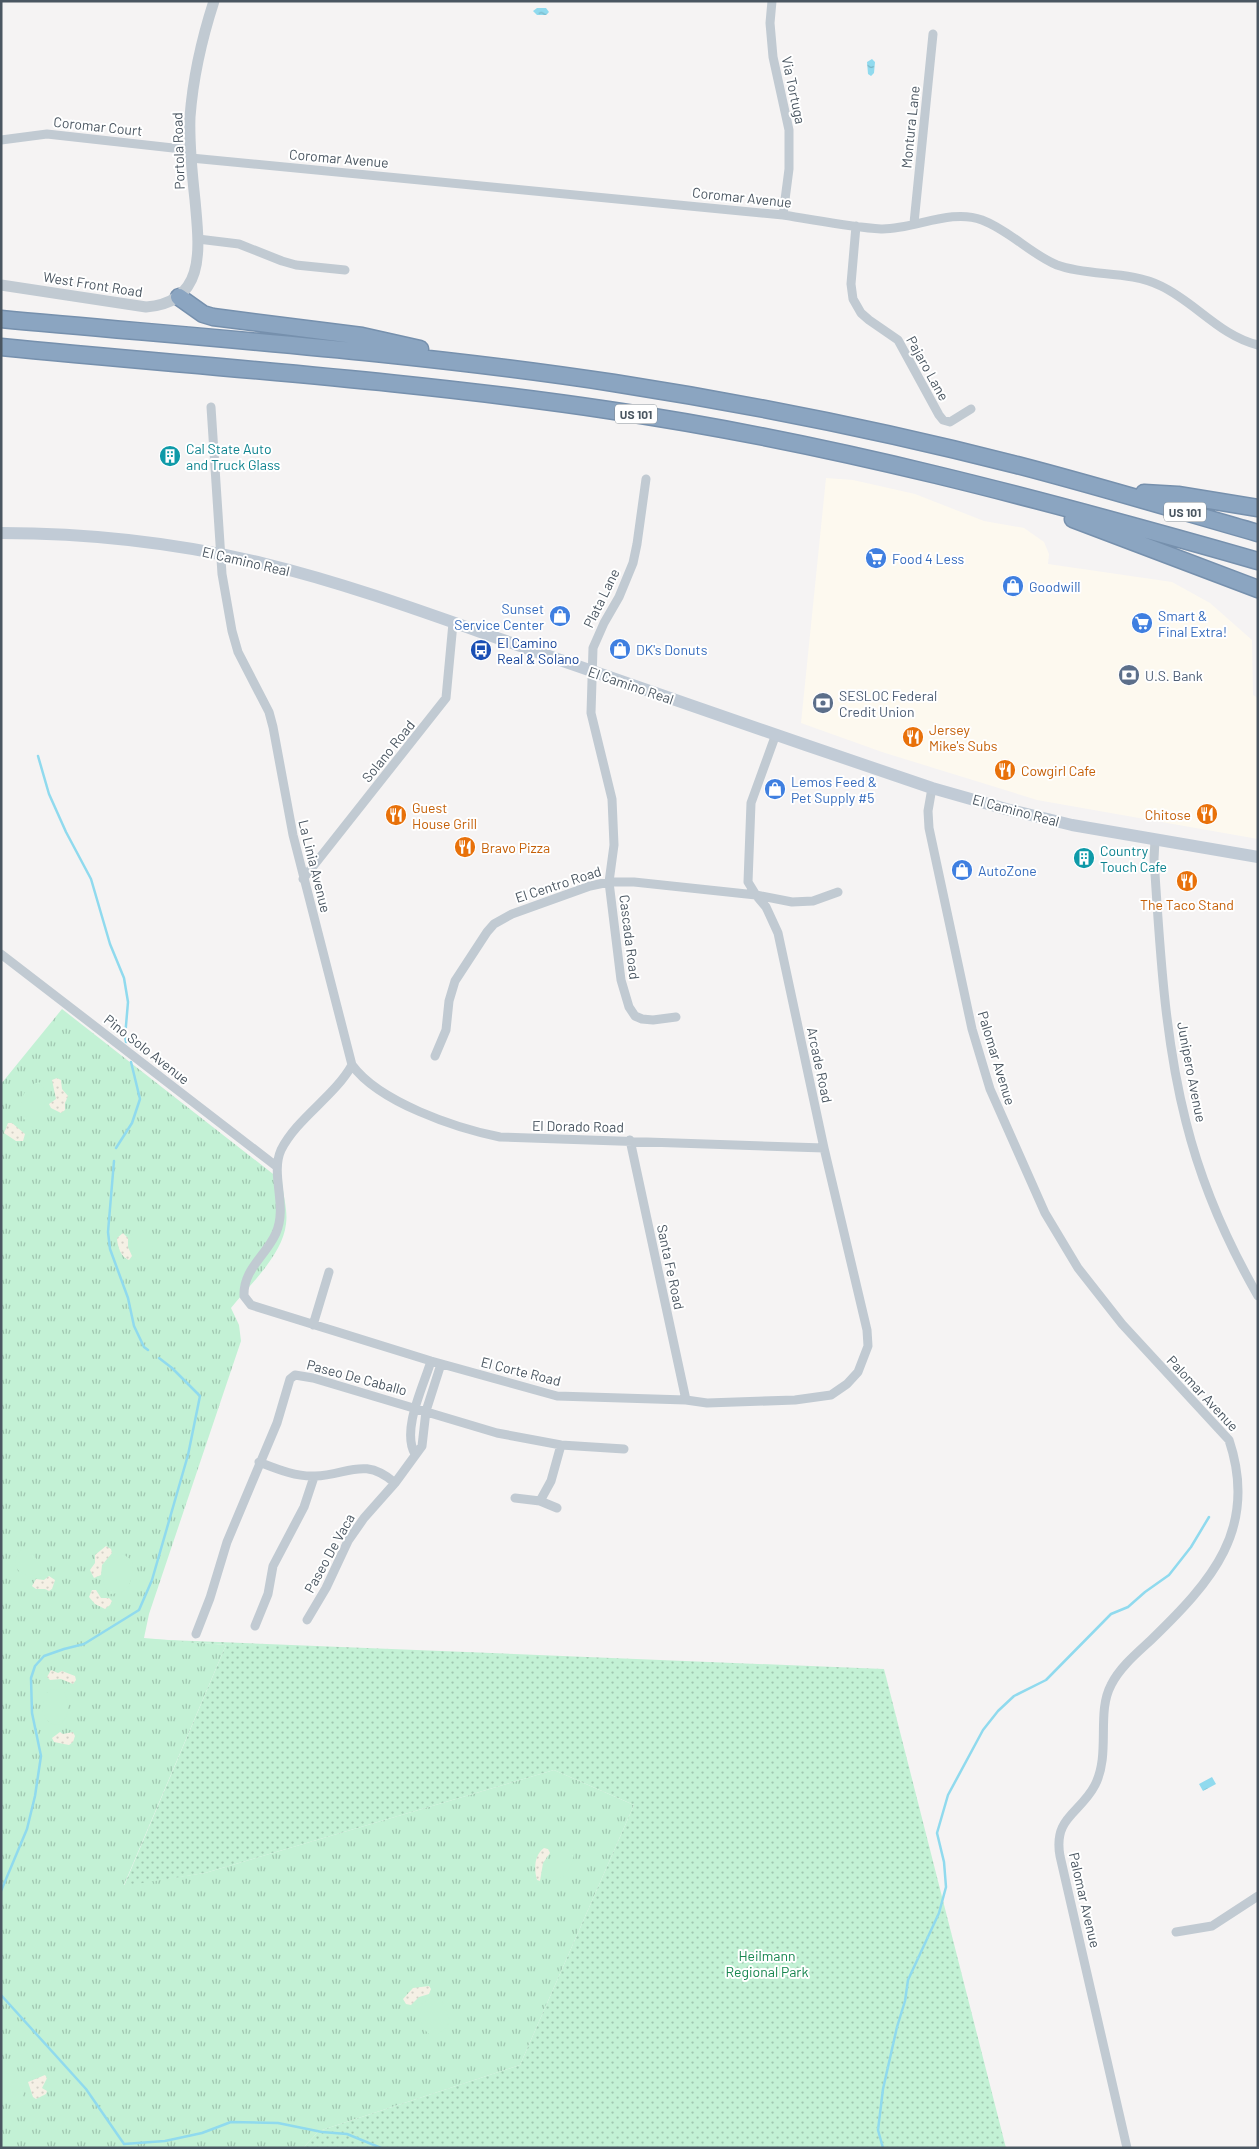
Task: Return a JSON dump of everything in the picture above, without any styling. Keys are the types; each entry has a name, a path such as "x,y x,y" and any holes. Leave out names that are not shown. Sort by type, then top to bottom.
{"highway":[{"path":"179,297 204,314 213,317 362,336 495,366"},
{"name":"US 101","path":"1,319 495,366 615,384 822,420 959,451 1112,491 1258,533"},
{"name":"US 101","path":"1,347 438,388 600,409 810,446 987,486 1076,509 1258,561"},
{"path":"1,354 75,354"},
{"path":"987,486 1258,589"},
{"path":"1112,491 1178,495 1258,508"}],"main road":[{"name":"El Camino Real","path":"1,533 112,538 222,554 322,579 932,788 1032,816 1155,840 1258,857"}],"street":[{"name":"Portola Road","path":"179,297 192,280 199,257 190,117 200,50 214,1"},
{"name":"Via Tortuga","path":"772,1 770,23 773,58 789,130 789,168 783,215"},
{"name":"Montura Lane","path":"914,223 933,34"},
{"name":"Coromar Court","path":"1,140 47,134 191,154"},
{"name":"Coromar Avenue","path":"191,154 783,215 856,226 889,228 952,217 972,218 982,220 1057,265 1075,270 1132,277 1160,285 1231,334 1258,345"},
{"name":"Pajaro Lane","path":"856,226 851,284 856,306 869,320 898,340 939,415 944,420 950,422 971,409"},
{"path":"198,239 239,244 272,258 296,265 345,270"},
{"name":"West Front Road","path":"1,285 146,308 159,306 179,297"},
{"name":"La Linia Avenue","path":"212,407 224,589 232,631 238,652 269,712 303,878 352,1065"},
{"name":"Plata Lane","path":"592,671 593,648 597,637 619,597 633,563 646,479"},
{"name":"Solano Road","path":"303,878 446,698 453,623"},
{"name":"Cascada Road","path":"592,671 591,713 612,799 614,825 609,882 618,966 629,1007 633,1013 642,1019 652,1020 676,1017"},
{"name":"Arcade Road","path":"776,734 751,803 748,882 766,907 778,932 868,1346 858,1372 831,1395"},
{"name":"Palomar Avenue","path":"932,788 928,811 929,828 972,1030 990,1089 1018,1154 1045,1213 1078,1268 1122,1324 1229,1440 1239,1457 1247,1490"},
{"name":"Junipero Avenue","path":"1155,840 1165,1002 1186,1121 1204,1181 1228,1237 1258,1296"},
{"name":"El Centro Road","path":"435,1056 446,1030 449,1002 455,981 494,924 512,914 590,886 609,882 634,882 756,895 792,902 813,902 838,892"},
{"name":"Pino Solo Avenue","path":"1,954 276,1166"},
{"path":"276,1166 287,1140 339,1083 352,1065"},
{"name":"El Dorado Road","path":"352,1065 360,1076 388,1096 417,1110 484,1134 513,1138 630,1140 824,1148"},
{"name":"Santa Fe Road","path":"630,1140 686,1400"},
{"name":"El Corte Road","path":"276,1166 279,1174 281,1203 279,1224 271,1243 246,1277 244,1285 246,1299 251,1306 441,1364 557,1396 686,1400 707,1403 795,1400 831,1395"},
{"path":"313,1325 329,1272"},
{"path":"415,1454 411,1446 416,1407 431,1361"},
{"name":"Paseo De Vaca","path":"307,1620 326,1588 348,1541 364,1518 395,1483 422,1446 426,1411 441,1364"},
{"name":"Paseo De Caballo","path":"196,1634 210,1598 227,1542 277,1423 290,1379 295,1375 313,1378 416,1407 497,1433 561,1445 624,1449"},
{"path":"422,1385 432,1388"},
{"path":"540,1500 551,1480 561,1445"},
{"path":"259,1462 283,1471 314,1476 347,1469 364,1468 383,1474 395,1483"},
{"path":"255,1626 268,1594 273,1566 304,1507 314,1476"},
{"path":"515,1498 540,1500 558,1508"},
{"name":"Palomar Avenue","path":"1127,2148 1060,1856 1059,1835 1066,1819 1096,1784 1103,1757 1107,1696 1114,1680 1130,1660 1225,1564 1243,1529"},
{"path":"1176,1932 1220,1923 1258,1896"}],"shaded area":[{"path":"826,478 853,480 915,494 984,521 1024,528 1044,542 1049,554 1048,564 1172,582 1210,603 1252,640 1253,695 1258,698 1258,839 1037,800 882,752 801,723"}],"green space":[{"path":"62,1009 282,1181 286,1213 284,1235 279,1247 264,1269 231,1308 239,1325 241,1341 149,1614 144,1638 226,1645 124,1885 205,1873 554,1770 634,1805 520,2065 319,2131 303,2148 1,2148 1,1084"},
{"path":"39,1082 46,1091 44,1104 46,1120 44,1125 36,1129 28,1124 24,1118 21,1111 21,1103 27,1090"},
{"path":"141,1226 149,1230 153,1244 152,1258 144,1263 139,1261 133,1254 131,1244 134,1229"},
{"path":"25,1548 30,1550 42,1567 41,1573 26,1575 17,1568 16,1558 19,1552"},
{"path":"120,1552 133,1561 131,1580 122,1592 109,1594 104,1583 104,1571 114,1555"},
{"name":"Heilmann Regional Park","path":"144,1639 884,1669 1006,2148 303,2148 319,2131 520,2065 634,1805 554,1770 205,1873 124,1886 226,1645"},
{"path":"52,1689 63,1690 68,1704 66,1717 59,1725 48,1721 42,1710 45,1694"},
{"path":"569,1847 574,1850 571,1866 565,1875 556,1880 550,1880 546,1874 548,1861"},
{"path":"438,1997 442,2000 450,2021 446,2028 436,2035 430,2035 424,2029 417,2010 426,2001"},
{"path":"1,2073 15,2075 20,2082 24,2093 18,2104 10,2104 1,2096"}],"sand":[{"path":"57,1078 61,1080 62,1089 68,1096 65,1110 61,1113 51,1108 49,1104 56,1099 52,1080"},
{"path":"8,1123 12,1123 25,1134 23,1141 16,1141 4,1133"},
{"path":"123,1233 128,1238 128,1247 132,1256 129,1260 122,1254 118,1244 117,1238"},
{"path":"106,1546 111,1549 112,1553 102,1565 101,1575 94,1578 90,1570 95,1563 95,1555"},
{"path":"49,1576 55,1580 52,1589 49,1591 36,1589 32,1586 36,1579 44,1580"},
{"path":"92,1590 96,1590 101,1598 109,1598 112,1601 110,1605 105,1609 95,1604 89,1597"},
{"path":"51,1670 58,1673 62,1671 75,1676 76,1680 73,1684 61,1679 50,1680 47,1677"},
{"path":"60,1732 63,1734 73,1732 75,1736 73,1742 69,1745 54,1742 52,1738"},
{"path":"544,1848 548,1849 550,1853 543,1863 540,1881 537,1880 535,1871 536,1862 538,1854"},
{"path":"429,1986 431,1989 429,1994 419,1997 411,2005 406,2004 403,1999 413,1988"},
{"path":"45,2075 47,2078 42,2088 47,2091 46,2094 36,2099 33,2097 28,2082"}],"water":[{"path":"537,8 546,8 549,12 546,15 537,15 533,11"},
{"path":"872,59 875,62 874,73 871,76 868,74 867,62"},
{"path":"1212,1777 1216,1784 1203,1791 1199,1784"}],"waterway":[{"path":"38,756 49,794 66,832 91,879 110,944 124,978 128,1002 126,1042"},
{"path":"116,1148 132,1123 140,1099 131,1062"},
{"path":"114,1161 108,1232 110,1249 128,1298 134,1326 144,1347 148,1350"},
{"path":"1,1891 27,1829 35,1796 41,1756 32,1713 31,1678 35,1666 44,1656 84,1644 139,1610 152,1580 188,1455 200,1396 172,1368 159,1358"},
{"path":"883,2148 878,2130 883,2089 905,2001 908,1980 939,1913 946,1887 944,1862 937,1833 948,1795 983,1730 998,1711 1014,1696 1046,1680 1111,1614 1128,1607 1169,1575 1191,1547 1209,1517"},
{"path":"1,1995 86,2089 124,2144 165,2141 202,2133 231,2122 278,2123 322,2132 347,2134 381,2148"}],"place":[{"name":"Cal State Auto and Truck Glass","path":"170,456"},
{"name":"Food 4 Less","path":"876,558"},
{"name":"Goodwill","path":"1013,586"},
{"name":"Sunset Service Center","path":"560,616"},
{"name":"Smart & Final Extra!","path":"1142,623"},
{"name":"DK's Donuts","path":"620,649"},
{"name":"El Camino Real & Solano","path":"481,650"},
{"name":"U.S. Bank","path":"1129,675"},
{"name":"SESLOC Federal Credit Union","path":"823,703"},
{"name":"Jersey Mike's Subs","path":"913,737"},
{"name":"Cowgirl Cafe","path":"1005,770"},
{"name":"Lemos Feed & Pet Supply #5","path":"775,789"},
{"name":"Chitose","path":"1207,814"},
{"name":"Guest House Grill","path":"396,815"},
{"name":"Bravo Pizza","path":"465,847"},
{"name":"Country Touch Cafe","path":"1084,858"},
{"name":"AutoZone","path":"962,870"},
{"name":"The Taco Stand","path":"1187,881"}]}
